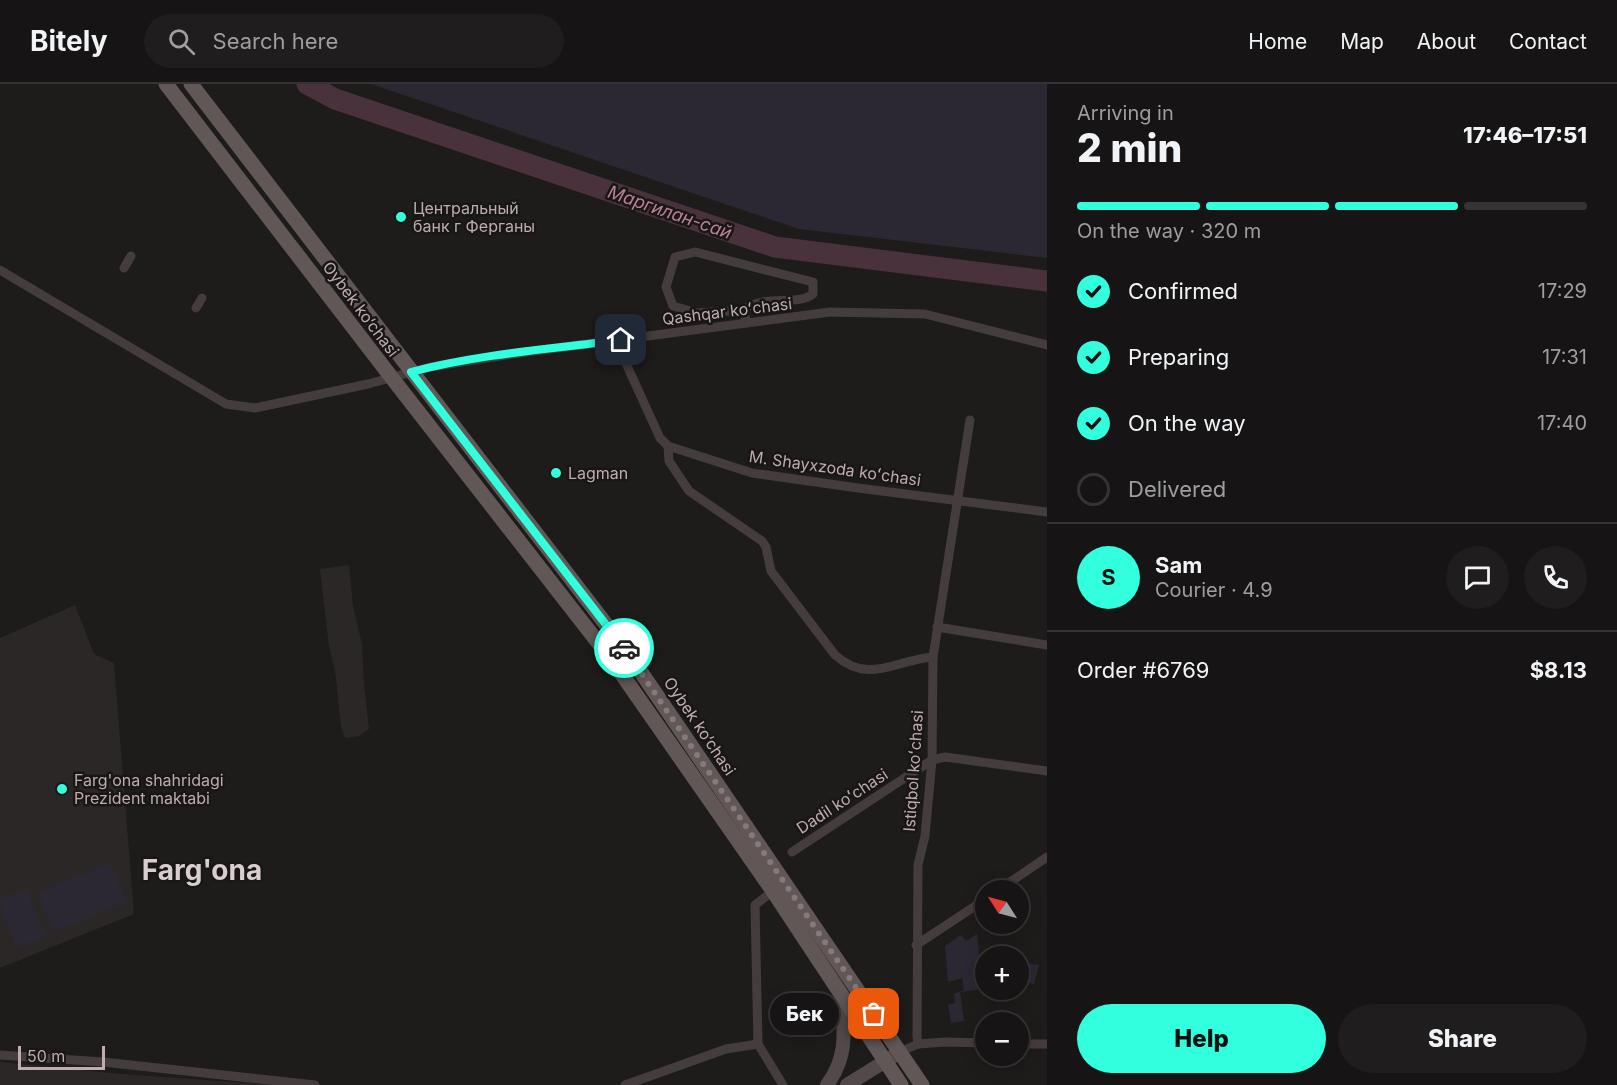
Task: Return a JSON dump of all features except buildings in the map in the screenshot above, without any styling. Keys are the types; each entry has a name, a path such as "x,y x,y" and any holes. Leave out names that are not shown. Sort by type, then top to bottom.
{"main road":[{"name":"Oybek ko‘chasi","path":"166,84 614,663 773,891 901,1085"},
{"name":"Oybek ko‘chasi","path":"191,84 628,653 922,1085"},
{"path":"827,1085 842,1057 845,1035 841,994"},
{"path":"847,1085 900,1052"}],"street":[{"path":"695,252 813,282 813,294 806,299 767,300 751,304 743,309 697,314 673,306 666,287 675,257 695,252"},
{"path":"124,268 131,256"},
{"name":"Qashqar koʻchasi","path":"0,270 226,404 255,408 441,365 830,312 925,314 1047,345"},
{"path":"196,309 202,298"},
{"path":"743,309 747,323"},
{"path":"621,340 624,359 660,438 668,447 669,461 689,491 762,541 766,547 771,571 835,655 846,664 867,671 885,669 916,658 933,657"},
{"name":"Istiqbol koʻchasi","path":"918,1044 916,945 918,865 924,836 932,760 933,657 970,420"},
{"name":"M. Shayxzoda koʻchasi","path":"668,447 752,473 1047,512"},
{"path":"937,627 1047,645"},
{"path":"932,760 945,757 1047,771"},
{"name":"Dadil koʻchasi","path":"792,852 932,760"},
{"path":"1013,880 1047,857"},
{"path":"773,891 755,905 758,1044 783,1085"},
{"path":"916,945 975,906"},
{"path":"900,1052 918,1044 975,1043"},
{"path":"625,1085 726,1049 758,1044"},
{"path":"1029,1044 1047,1044"},
{"path":"0,1055 103,1062 315,1085"}],"shaded area":[{"path":"371,84 1047,84 1047,258 799,229"},
{"path":"349,565 353,606 362,644 369,729 359,736 345,738 341,726 335,670 329,647 320,569"},
{"name":"Farg'ona shahridagi Prezident maktabi","path":"75,605 94,654 114,663 134,914 0,968 0,638"},
{"path":"110,863 126,902 54,932 38,893"},
{"path":"26,889 45,936 17,948 0,906 0,899"},
{"path":"977,934 975,990 960,992 964,1021 951,1023 948,1004 955,1003 954,994 964,990 962,978 948,982 945,946 961,935 966,941"},
{"path":"1029,963 1039,965 1034,984 1029,983"},
{"path":"0,1062 121,1074 277,1085 0,1085"}],"waterway":[{"name":"Маргилан-сай","path":"307,84 335,99 775,247 1047,281"}],"way so far":[{"path":"624,648 874,1014"}],"place":[{"name":"Центральный банк г Ферганы","path":"401,217"},
{"name":"Lagman","path":"556,473"},
{"name":"Farg'ona shahridagi Prezident maktabi","path":"62,789"},
{"name":"Бек","path":"874,1014"}],"district":[{"name":"Farg'ona","path":"202,870"}],"route":[{"path":"621,340 507,355 411,372 624,648"}]}
